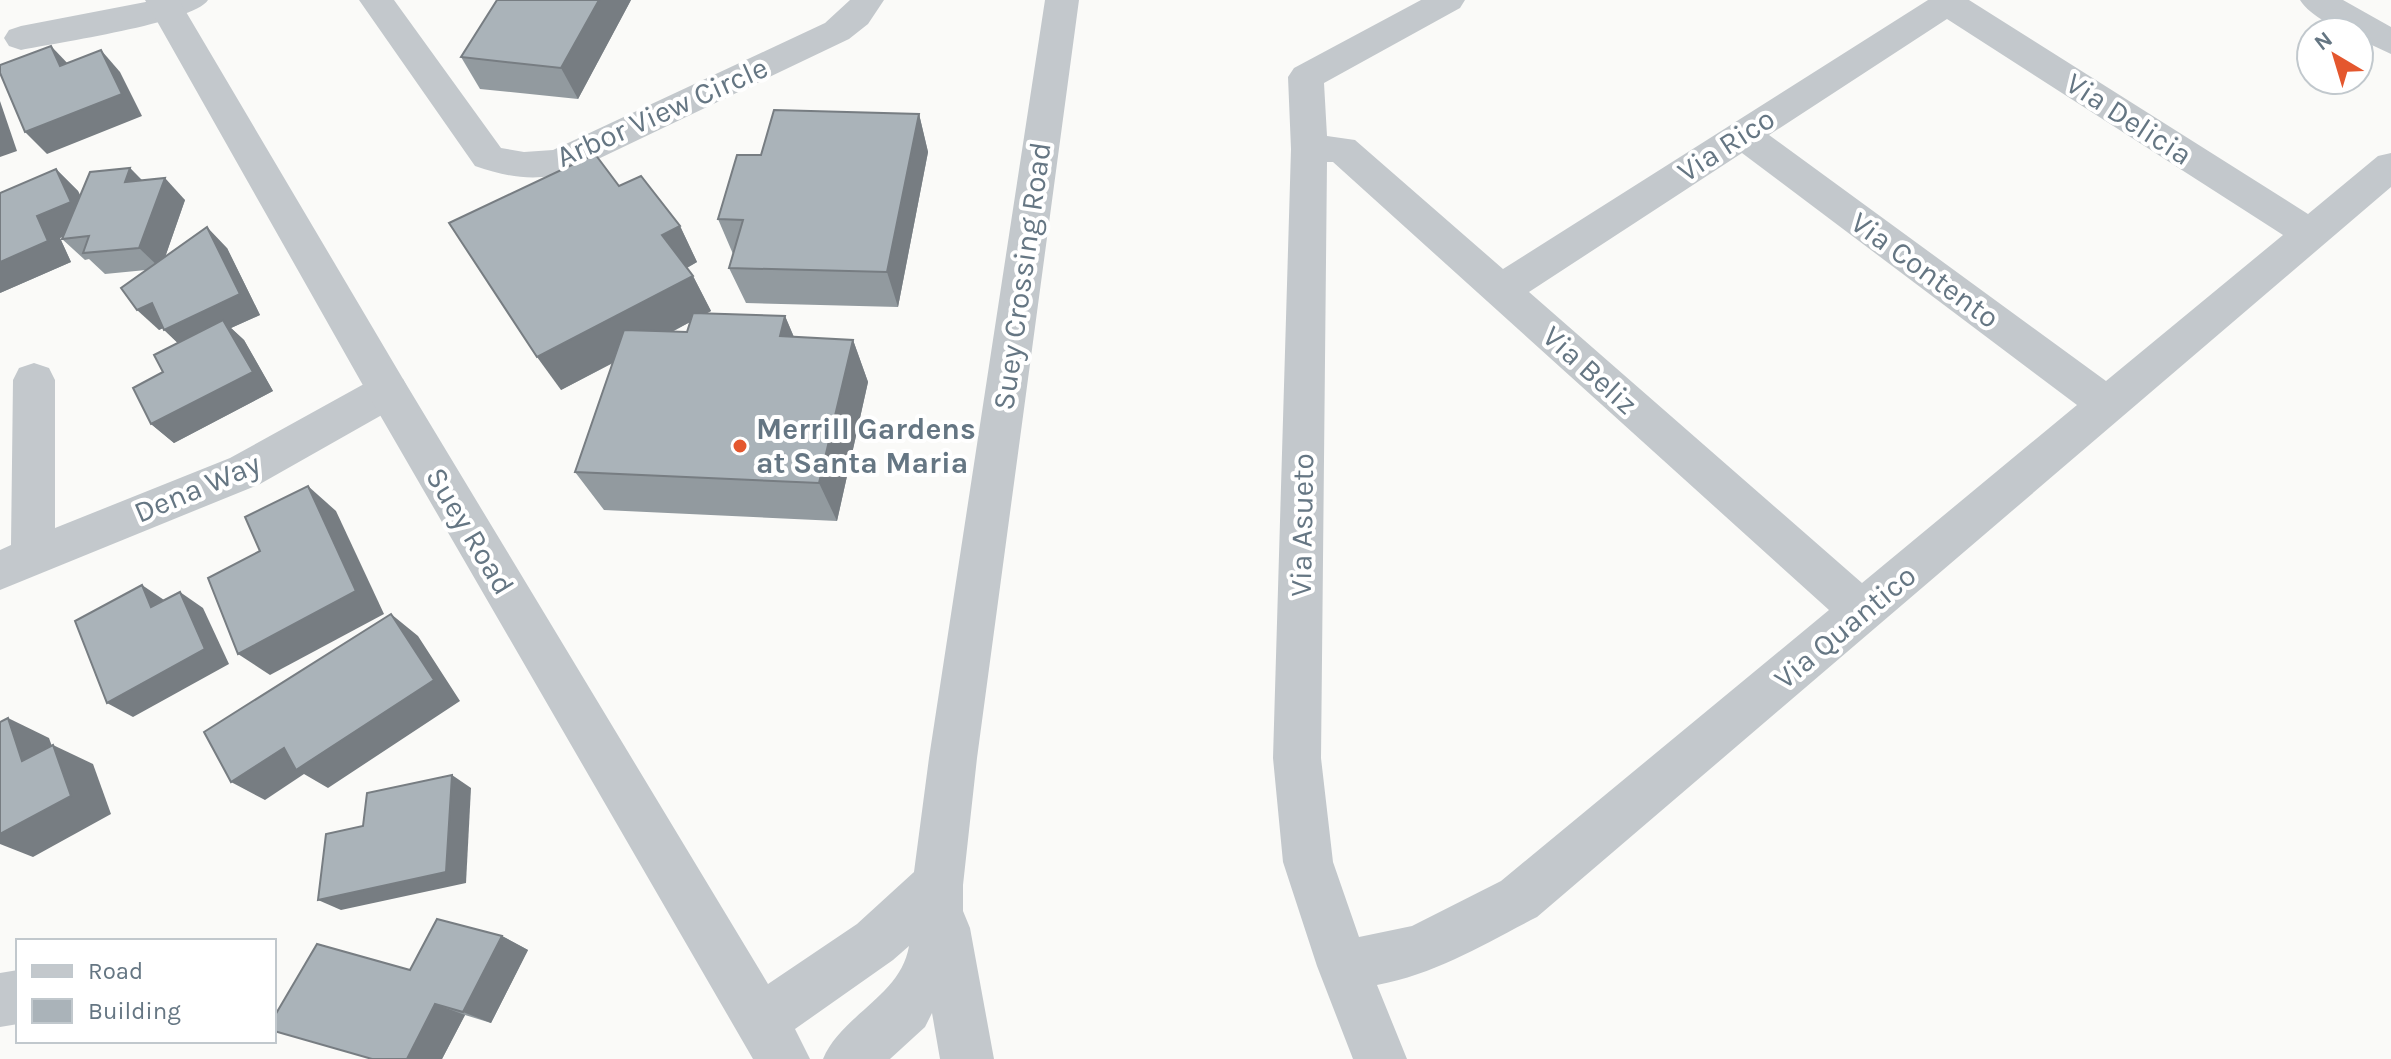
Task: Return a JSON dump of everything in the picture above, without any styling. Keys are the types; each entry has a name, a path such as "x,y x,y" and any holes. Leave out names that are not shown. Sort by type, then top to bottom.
{"street":[{"path":"10,42 94,0"},
{"name":"Arbor View Circle","path":"376,0 488,157 511,166 537,167 560,162 837,31 856,16 867,0"},
{"name":"Suey Crossing Road","path":"938,885 955,743 1062,0"},
{"name":"Via Asueto","path":"1343,966 1308,862 1297,758 1309,149 1306,77 1448,0"},
{"path":"2317,0 2391,42"},
{"name":"Via Rico","path":"1501,290 1950,2"},
{"name":"Via Delicia","path":"1950,2 2310,234"},
{"path":"10,42 174,3"},
{"name":"Suey Road","path":"174,3 388,391 772,1040"},
{"name":"Via Contento","path":"1743,135 2108,405"},
{"name":"Via Beliz","path":"1309,149 1342,149 1863,612"},
{"name":"Via Quantico","path":"1343,966 1417,951 1519,899 2391,166"},
{"path":"17,563 34,380"},
{"name":"Dena Way","path":"17,563 245,471 388,391"},
{"path":"772,1040 938,885"},
{"path":"850,1059 906,1008 935,956 938,885"},
{"path":"938,885 950,974 967,1059"},
{"path":"1343,966 1380,1059"}],"building":[{"path":"497,0 599,0 561,68 461,57"},
{"path":"51,46 60,66 101,50 122,94 25,132 0,73 0,65"},
{"path":"774,110 919,114 887,272 729,268 743,220 718,219 737,155 761,155"},
{"path":"595,154 619,186 641,176 680,226 662,235 693,276 537,357 449,223"},
{"path":"130,168 125,182 165,178 139,248 83,253 89,236 62,239 90,172"},
{"path":"56,169 71,202 37,216 48,241 0,262 0,193"},
{"path":"207,227 240,294 164,330 152,303 137,310 121,288"},
{"name":"Merrill Gardens at Santa Maria","path":"693,313 785,316 780,336 853,340 819,483 575,472 624,330 687,332"},
{"path":"223,320 253,372 151,424 133,388 163,372 154,355"},
{"path":"308,486 356,591 238,654 208,578 260,551 245,517"},
{"path":"142,585 151,607 180,592 205,649 107,703 75,621"},
{"path":"391,614 434,680 296,770 284,748 231,782 204,732"},
{"path":"8,718 22,761 53,745 71,796 0,834 0,722"},
{"path":"452,775 446,872 318,900 326,834 363,826 367,793"},
{"path":"437,919 502,936 463,1012 435,1004 407,1059 372,1059 276,1032 276,1014 317,944 410,970"}],"place":[{"name":"Merrill Gardens at Santa Maria","path":"740,446"}]}
